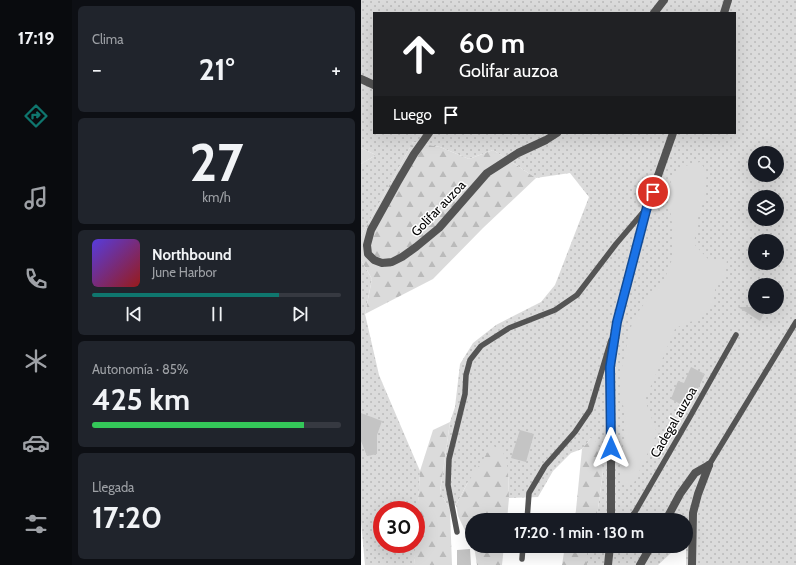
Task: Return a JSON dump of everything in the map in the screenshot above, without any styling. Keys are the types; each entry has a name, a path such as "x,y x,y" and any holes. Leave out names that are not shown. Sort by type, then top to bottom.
{"street":[{"path":"655,12 664,0"},
{"path":"724,12 728,0"},
{"path":"361,79 373,85"},
{"name":"Golifar auzoa","path":"428,134 400,177 371,230 367,245 368,254 374,260 382,263 392,262 402,257 439,228 487,173 518,153 555,134"},
{"path":"611,513 610,367 617,322 647,207 673,134"},
{"path":"670,513 680,494 695,473 709,465"},
{"path":"692,565 693,513 697,494 709,465"},
{"path":"608,565 609,553"},
{"path":"640,565 647,553"}],"lane":[{"path":"457,532 448,486 449,459 465,394 466,375 470,360 481,346 509,328 555,310 577,295 616,244 647,207"},
{"path":"528,513 529,493 545,466 575,432 590,410 617,322"},
{"path":"709,465 796,322"},
{"name":"Cadegal auzoa","path":"634,513 736,335"},
{"path":"522,553 522,559"}],"green space":[{"path":"361,0 796,0 796,565 686,565 686,553 693,553 693,513 597,513 603,471 591,438 582,449 571,453 553,471 538,497 509,498 508,469 468,482 456,505 450,510 440,492 450,422 455,407 460,364 473,343 496,325 541,302 555,285 589,197 570,173 536,178 493,150 469,159 440,147 413,142 361,236 361,164 376,155 361,148"},
{"path":"413,142 440,147 469,159 493,150 536,178 483,228 433,279 365,314 372,279 361,260 361,236"},
{"path":"361,148 376,155 361,164"},
{"path":"700,162 707,172 704,201 698,216 694,244 708,259 727,260 725,276 716,285 713,302 698,320 685,323 675,329 645,400 657,433 633,485 624,485 620,473 626,420 622,400 622,367 627,344 633,319 665,278 674,254 674,239 669,200 671,179 681,167"},
{"path":"361,260 372,279 365,314 379,375 420,471 418,501 373,501 373,553 415,553 414,565 365,565 361,522"},
{"path":"450,422 440,492 450,510 452,565 414,565 415,553 425,553 425,501 418,501 420,471 433,430"},
{"path":"591,438 598,443 603,471 597,513 576,513 582,449"},
{"path":"492,446 502,448 508,469 509,498 508,513 465,513 465,530 458,516 456,505 468,482"},
{"path":"475,553 503,553 502,565 477,565"},
{"path":"564,553 587,553 587,565 562,565"},
{"path":"587,553 671,553 658,565 587,565"}],"building":[{"path":"738,307 748,307 748,313"},
{"path":"749,314 764,314 760,321"},
{"path":"691,367 705,374 692,401 686,398 682,405 671,399 678,381 684,383"},
{"path":"361,413 382,421 377,435 377,454 367,456 361,441"},
{"path":"520,430 534,434 526,462 511,458"},
{"path":"465,549 465,553 470,553 471,565 457,565 457,550"}],"route":[{"path":"611,448 610,367 617,322 647,207 653,192"}]}
